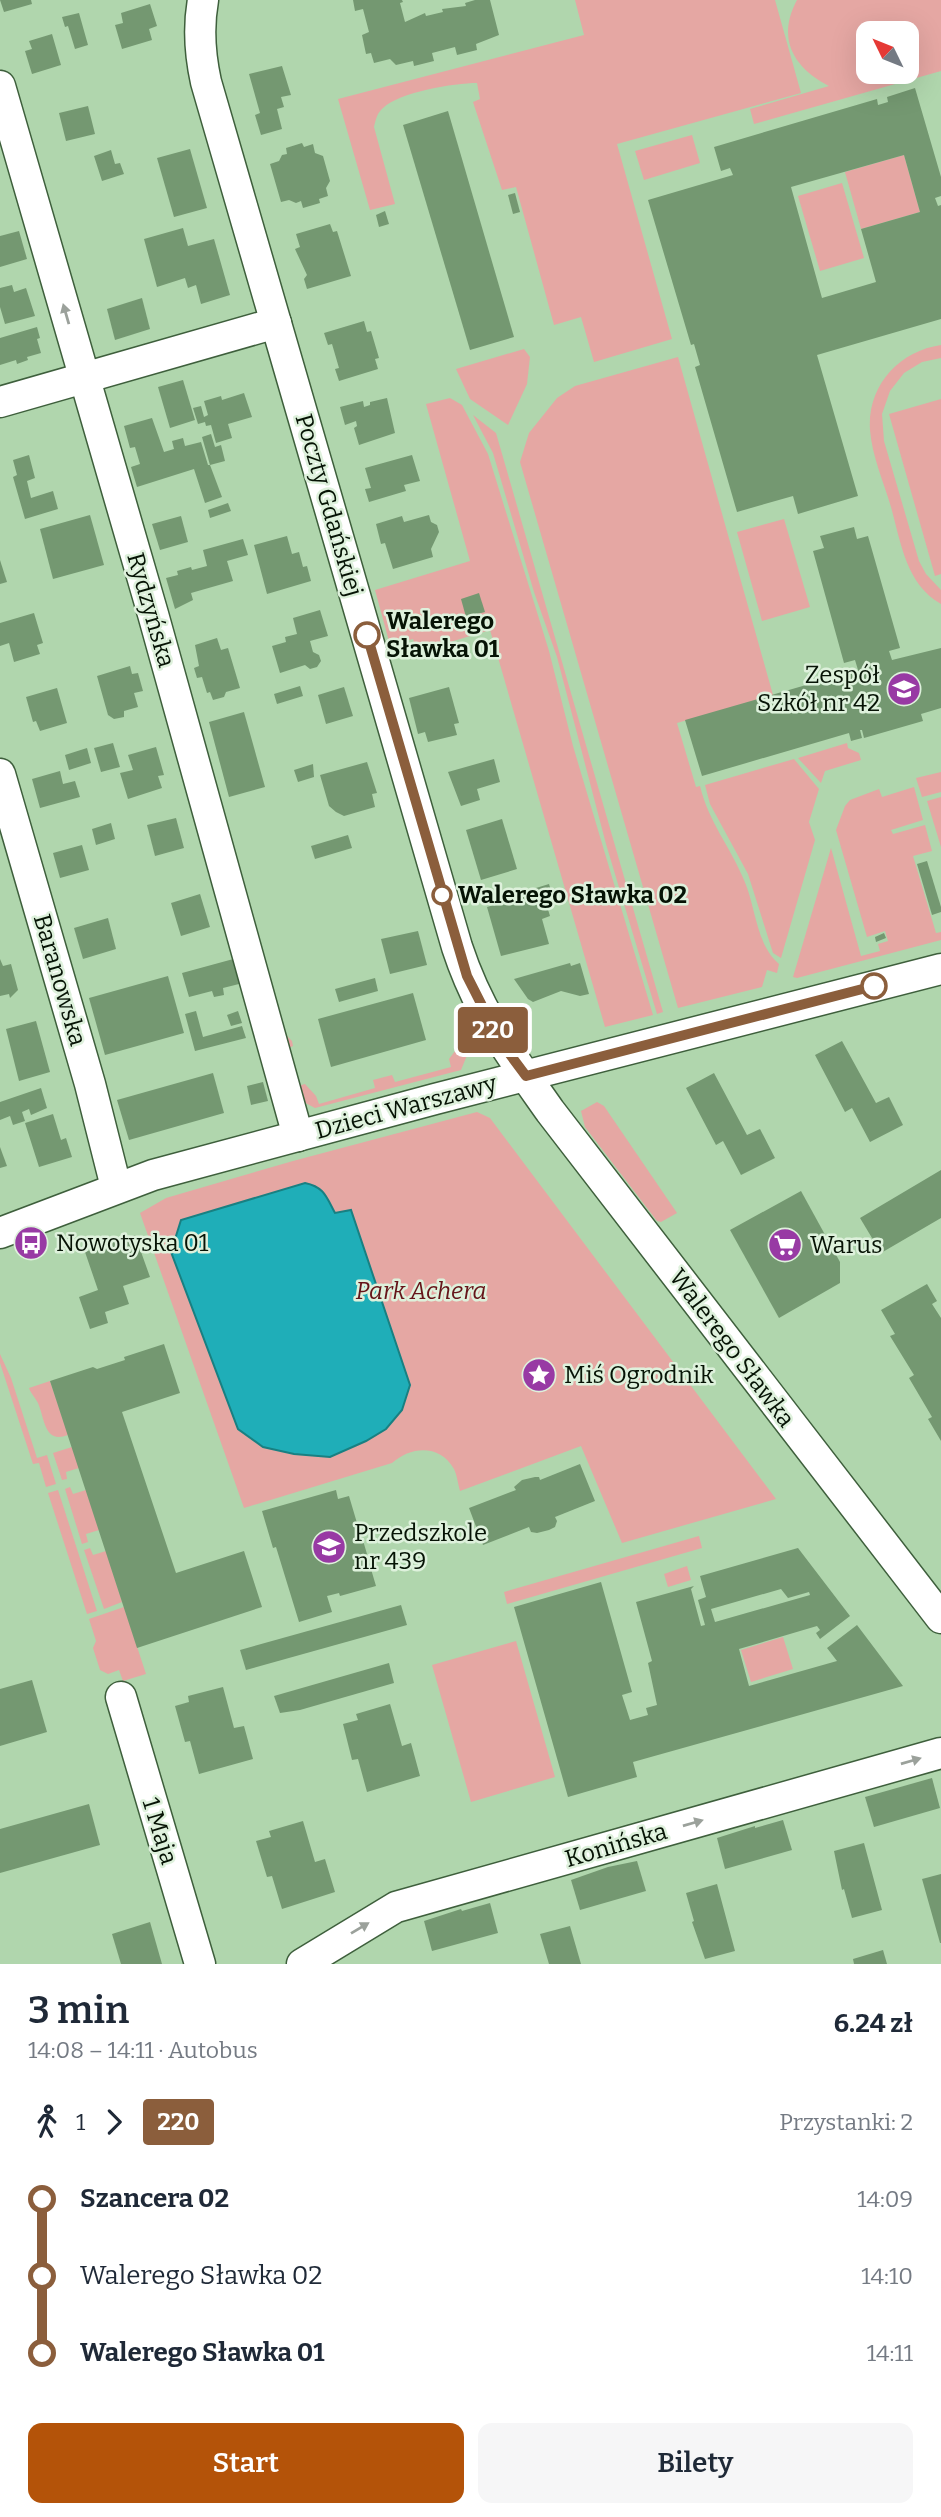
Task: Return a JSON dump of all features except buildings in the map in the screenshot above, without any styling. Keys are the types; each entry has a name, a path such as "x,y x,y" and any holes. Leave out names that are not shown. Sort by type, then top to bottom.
{"street":[{"name":"Poczty Gdańskiej","path":"203,0 200,25 206,82 462,962 486,1017 526,1076"},
{"name":"Rydzyńska","path":"0,86 153,614 298,1136"},
{"path":"0,402 276,323"},
{"name":"Baranowska","path":"0,774 90,1084 116,1187"},
{"name":"Dzieci Warszawy","path":"0,1233 153,1175 941,969"},
{"name":"Walerego Sławka","path":"526,1076 941,1618"},
{"name":"1 Maja","path":"121,1697 200,1964"},
{"name":"Konińska","path":"302,1964 396,1908 941,1753"}],"green space":[{"path":"575,0 775,0 801,93 617,144 672,339 594,362 581,317 554,325 516,187 502,190 473,102 480,99 477,83 414,93 391,102 381,110 374,127 395,204 370,210 338,99 584,35"},
{"path":"797,0 941,0 941,71 919,77 919,21 856,21 856,84 895,84 754,124 750,109 829,86 798,61 792,51 788,27"},
{"path":"692,135 700,163 644,180 635,151"},
{"path":"904,155 920,212 861,229 845,172"},
{"path":"842,183 864,258 820,271 798,196"},
{"path":"941,345 941,358 922,362 904,373 890,391 882,414 884,441 919,561 926,574 941,590 941,604 929,596 920,585 907,562 871,440 870,414 880,385 899,363 926,349"},
{"path":"524,349 530,357 527,384 508,425 470,399 456,369"},
{"path":"678,357 773,695 677,723 696,787 700,786 714,823 744,880 766,947 779,964 777,973 767,970 762,987 678,1008 520,462 529,433 557,398 575,386"},
{"path":"450,398 462,405 488,454 549,651 573,746 653,1015 605,1027 490,630 417,652 413,639 390,645 375,590 470,561 426,404"},
{"path":"941,399 941,574 935,576 889,414"},
{"path":"473,415 496,433 663,1012 657,1014 606,844 557,657 534,592 493,453"},
{"path":"784,519 810,607 762,621 737,532"},
{"path":"847,743 848,748 859,753 861,760 825,771 821,783 798,758"},
{"path":"794,759 819,789 809,822 815,840 781,958 773,953 748,874 710,804 705,785"},
{"path":"941,772 941,792 922,797 916,778"},
{"path":"914,787 923,820 891,830 893,834 925,825 932,851 913,856 936,933 941,932 941,940 793,977 831,848 861,956 880,951 878,944 888,941 885,931 867,937 836,830 850,800 879,789 882,797"},
{"path":"941,797 941,847 927,801"},
{"path":"286,1035 292,1041 293,1046 286,1049 298,1086 305,1084 316,1096 319,1104 375,1088 373,1080 392,1075 395,1082 451,1067 449,1059 458,1047 466,1045 468,1053 461,1070 315,1108 298,1099 280,1037"},
{"path":"597,1102 604,1106 677,1213 661,1222 657,1221 585,1127 581,1111"},
{"name":"Park Achera","path":"477,1112 490,1118 776,1499 622,1543 581,1446 460,1491 455,1471 448,1461 433,1452 416,1451 392,1463 244,1508 140,1213 166,1198"},
{"path":"0,1354 11,1378 37,1458 47,1455 56,1484 46,1487 39,1463 33,1464 0,1363"},
{"path":"50,1381 68,1435 60,1437 50,1433 29,1388"},
{"path":"72,1447 79,1468 66,1472 67,1479 62,1480 53,1453"},
{"path":"70,1487 73,1494 86,1490 99,1530 86,1534 88,1542 82,1544 65,1489"},
{"path":"58,1490 97,1611 87,1614 48,1493"},
{"path":"699,1536 702,1548 507,1604 504,1592"},
{"path":"90,1548 93,1555 106,1551 122,1602 104,1609 84,1550"},
{"path":"687,1566 691,1580 668,1587 664,1574"},
{"path":"124,1607 146,1674 123,1681 119,1670 108,1674 100,1670 93,1648 96,1641 89,1619"},
{"path":"783,1637 793,1669 751,1682 741,1650"},
{"path":"516,1641 555,1777 471,1802 432,1665"}],"water":[{"path":"305,1183 320,1190 327,1197 335,1213 351,1210 410,1385 402,1410 386,1429 330,1457 294,1454 263,1447 238,1429 171,1252 181,1220"}],"bus line":[{"name":"220","path":"367,635 467,976 500,1041 526,1076 874,986"}],"place":[{"name":"Walerego Sławka 01","path":"367,635"},
{"name":"Zespół Szkół nr 42","path":"904,689"},
{"name":"Walerego Sławka 02","path":"442,895"},
{"name":"Nowotyska 01","path":"31,1243"},
{"name":"Warus","path":"785,1245"},
{"name":"Miś Ogrodnik","path":"539,1375"},
{"name":"Przedszkole nr 439","path":"329,1547"}]}
